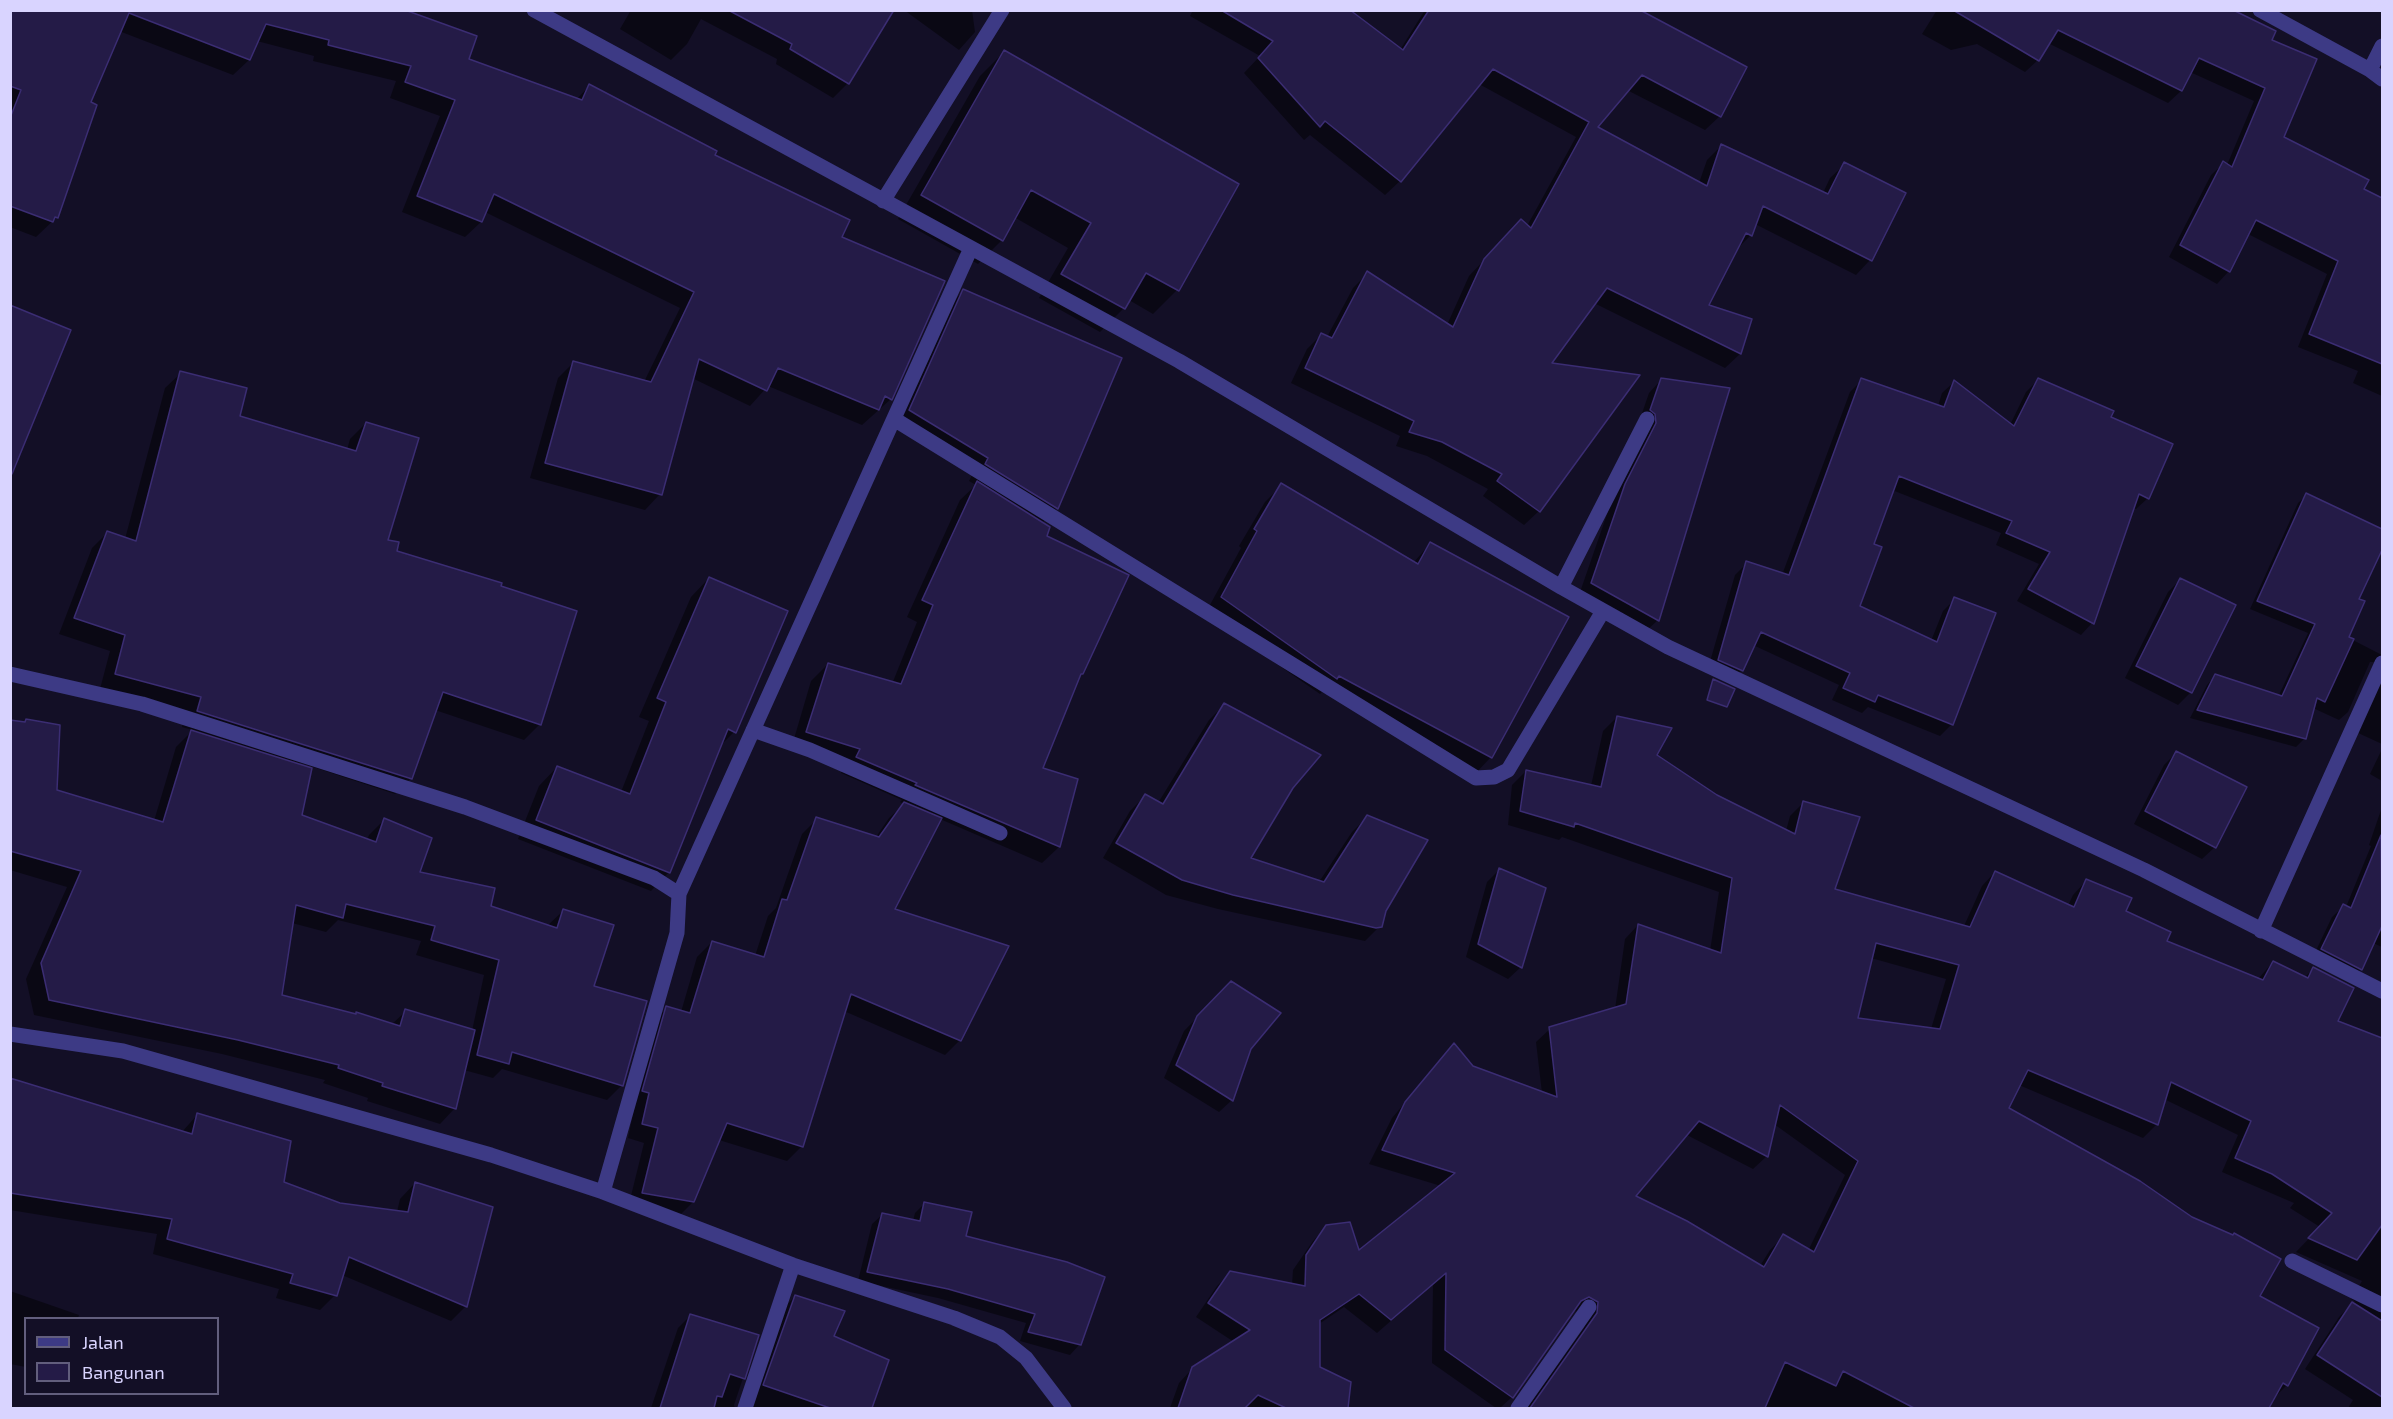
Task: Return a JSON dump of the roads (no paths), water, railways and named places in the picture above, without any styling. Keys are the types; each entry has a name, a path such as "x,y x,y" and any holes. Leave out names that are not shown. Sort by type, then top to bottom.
{"street":[{"path":"534,10 1179,361 1561,587 1668,647 2144,870 2382,991"},
{"path":"883,201 1002,10"},
{"path":"2260,10 2376,75 2382,46"},
{"path":"603,1192 677,933 680,894 971,248"},
{"path":"1561,587 1647,418"},
{"path":"894,419 1476,778 1494,777 1508,770 1603,611"},
{"path":"2261,931 2382,663"},
{"path":"10,674 142,704 465,807 654,878 680,894"},
{"path":"753,730 810,750 1000,833"},
{"path":"10,1034 123,1051 491,1155 603,1192 793,1265 954,1318 1000,1337 1026,1358 1064,1408"},
{"path":"2292,1261 2382,1305"},
{"path":"745,1408 793,1265"},
{"path":"1518,1408 1589,1307"}]}
